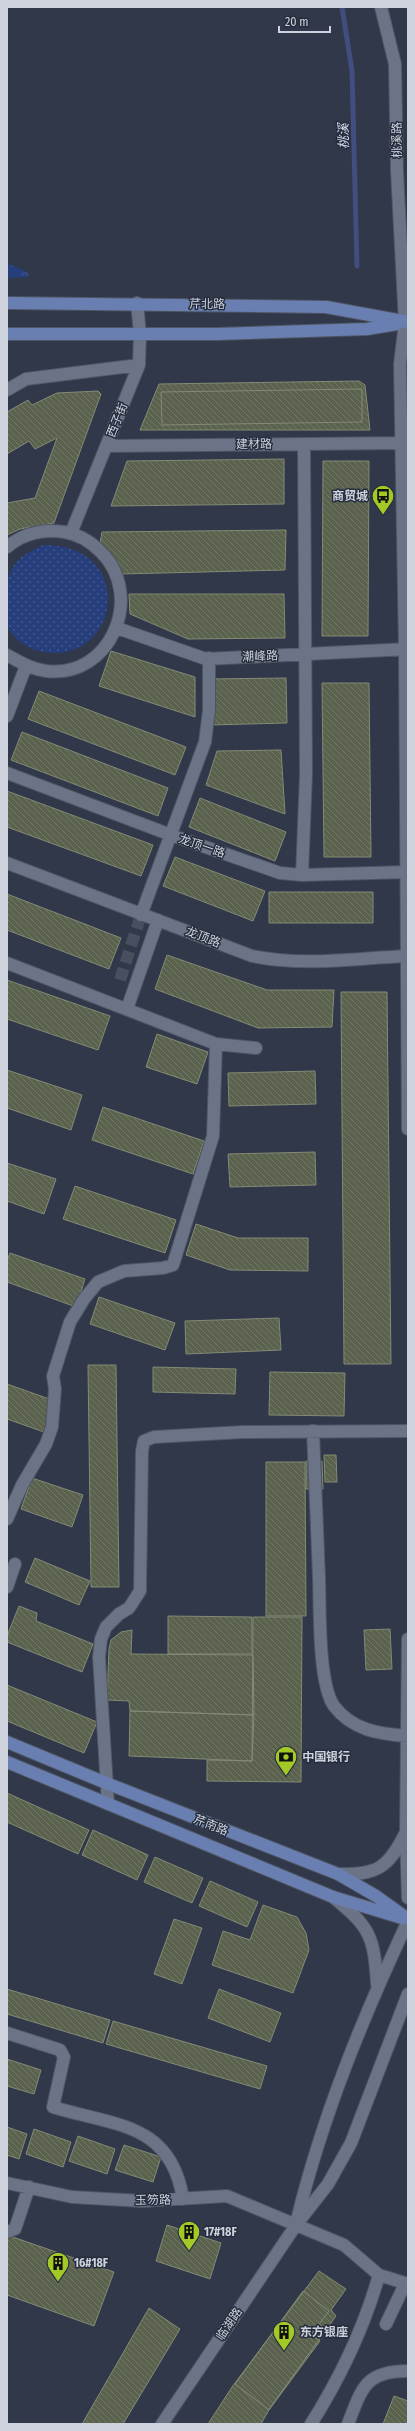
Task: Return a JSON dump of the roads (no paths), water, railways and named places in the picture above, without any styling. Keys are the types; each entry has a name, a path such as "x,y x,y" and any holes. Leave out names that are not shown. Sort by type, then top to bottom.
{"main road":[{"name":"芹北路","path":"7,303 137,303 326,307 407,325"},
{"path":"7,334 217,334 407,325"},
{"name":"芹南路","path":"7,1742 106,1783 338,1874 376,1896 408,1920"},
{"path":"7,1762 333,1897 408,1920"}],"street":[{"name":"桃溪路","path":"380,7 395,64 397,171 407,325 400,364 406,650 408,1129"},
{"name":"西子街","path":"71,533 139,365 140,334 137,303"},
{"path":"7,390 26,379 139,365"},
{"name":"建材路","path":"106,446 402,443"},
{"path":"302,875 306,774 304,654 304,444"},
{"path":"7,547 14,541 32,533 51,530 71,533 92,544 109,560 120,581 122,605 117,628 106,646 89,660 69,669 47,671 26,666 7,655"},
{"name":"潮峰路","path":"117,628 209,658 406,650"},
{"path":"141,915 205,742 208,710 209,658"},
{"path":"7,716 26,666"},
{"name":"龙顶一路","path":"7,773 171,835 280,873 302,875 407,872"},
{"name":"龙顶路","path":"7,863 252,956 274,961 309,962 408,956"},
{"path":"128,1009 158,920"},
{"path":"7,963 216,1044 256,1048"},
{"path":"7,1519 22,1485 48,1438 52,1427 54,1389 52,1376 70,1322 84,1299 98,1282 124,1271 164,1268 173,1265 212,1136 216,1044"},
{"path":"313,1431 322,1653 328,1690 334,1705 350,1722 380,1734 407,1736"},
{"path":"108,1804 99,1657 101,1639 106,1627 119,1614 129,1608 140,1591 142,1450 144,1441 154,1436 243,1432 408,1431"},
{"path":"7,1586 15,1564"},
{"path":"408,1638 406,1833 408,1898"},
{"path":"338,1874 359,1874 388,1863 406,1833"},
{"path":"333,1897 359,1918 370,1936 374,1951 378,1986"},
{"path":"296,2225 310,2167 378,1986 408,1920"},
{"name":"临湖路","path":"162,2424 296,2225 328,2184 351,2142 408,1994"},
{"path":"7,2033 60,2050 64,2057 54,2106 78,2115 108,2120 137,2132 156,2143 169,2157 179,2177 183,2199"},
{"name":"玉笏路","path":"7,2182 72,2197 142,2201 227,2196 344,2245 379,2275"},
{"path":"7,2232 15,2229 29,2188"},
{"path":"310,2424 334,2384 359,2334 369,2309 379,2275 406,2284 386,2324"},
{"path":"348,2424 360,2392 370,2380 387,2371 408,2371"}],"waterway":[{"name":"桃溪","path":"342,7 352,71 357,266"}],"tunnel":[{"path":"120,980 141,915"}],"place":[{"name":"商贸城","path":"383,516"},
{"name":"中国银行","path":"286,1776"},
{"name":"17#18F","path":"189,2252"},
{"name":"16#18F","path":"58,2282"},
{"name":"东方银座","path":"284,2352"}]}
